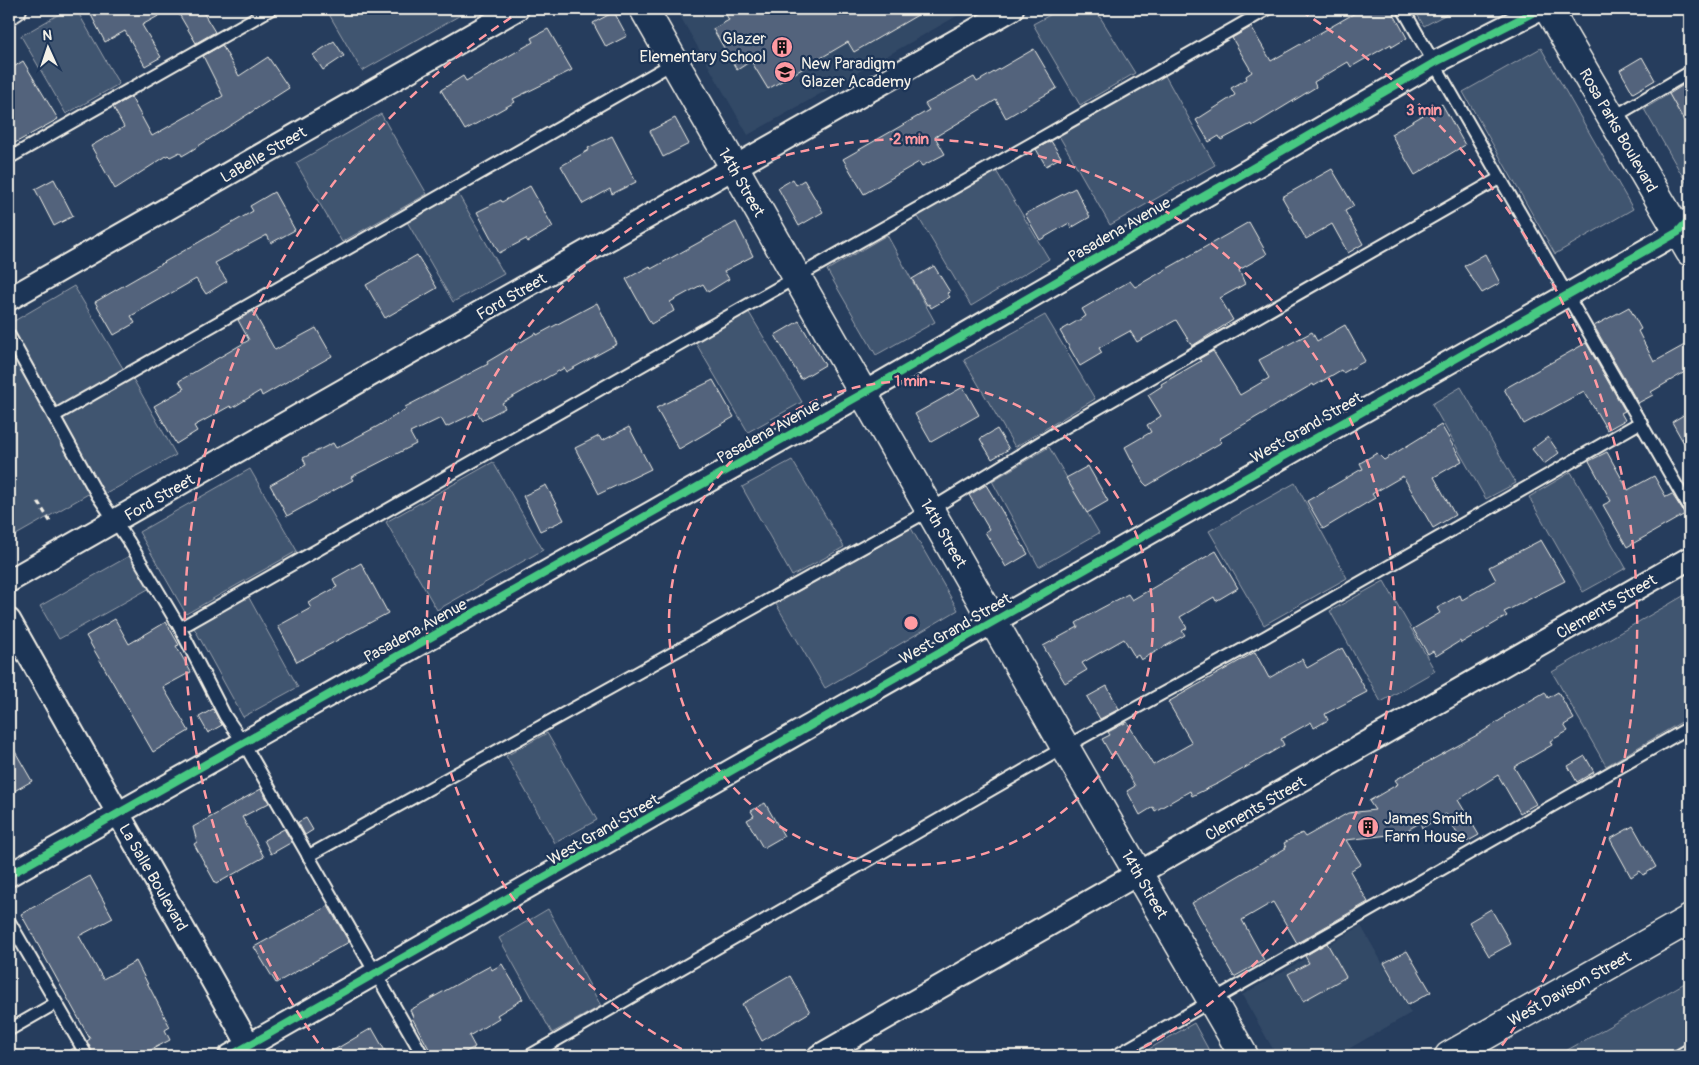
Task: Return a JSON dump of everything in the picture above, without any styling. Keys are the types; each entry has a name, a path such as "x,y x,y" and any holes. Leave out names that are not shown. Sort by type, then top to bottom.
{"main road":[{"name":"14th Street","path":"644,9 1065,747 1244,1056"},
{"name":"Rosa Parks Boulevard","path":"1548,9 1612,118 1686,234"},
{"name":"West Davison Street","path":"1449,1056 1690,920"}],"street":[{"path":"9,13 16,9"},
{"name":"LaBelle Street","path":"9,299 517,9"},
{"name":"Ford Street","path":"9,581 117,522 1012,9"},
{"name":"Pasadena Avenue","path":"9,875 864,393 1434,63 1540,9"},
{"name":"West Grand Street","path":"230,1056 252,1051 376,974 1566,294 1686,234"},
{"name":"Clements Street","path":"818,1056 1140,874 1690,558"},
{"name":"La Salle Boulevard","path":"9,620 252,1051"}],"lane":[{"path":"9,158 271,9"},
{"path":"180,628 1268,9"},
{"path":"1403,9 1690,509"},
{"path":"54,416 674,62"},
{"path":"1612,118 1690,72"},
{"path":"308,856 930,510 1062,429 1500,178"},
{"path":"9,335 104,508 117,522 180,628 225,716 243,742 423,1056"},
{"path":"529,1056 1065,747 1265,636 1641,422"},
{"path":"1115,1056 1690,727"},
{"path":"9,920 87,1056"},
{"path":"9,1030 56,1004"},
{"path":"1678,1056 1690,1049"}],"path":[{"path":"38,502 51,524"}],"shaded area":[{"path":"68,9 76,9 119,84 66,114 21,36"},
{"path":"326,9 471,9 362,71"},
{"name":"New Paradigm Glazer Academy","path":"676,9 969,9 748,135"},
{"path":"1061,9 1095,9 1135,73 1080,105 1033,24"},
{"path":"1414,9 1456,9 1424,26"},
{"path":"1541,48 1633,209 1555,254 1463,92"},
{"path":"1163,72 1215,165 1110,225 1058,134"},
{"path":"1669,94 1690,132 1690,189 1644,109"},
{"path":"381,114 427,194 342,242 296,163"},
{"path":"995,169 1049,259 971,306 917,215"},
{"path":"457,192 504,274 453,302 406,220"},
{"path":"887,235 935,322 876,355 827,270"},
{"path":"74,286 124,370 56,409 9,329 9,324"},
{"path":"747,309 802,402 748,432 694,340"},
{"path":"1045,315 1095,399 1015,447 964,360"},
{"path":"9,348 90,493 9,539"},
{"path":"132,377 176,455 102,496 58,417"},
{"path":"1461,387 1516,483 1486,499 1432,404"},
{"path":"1049,447 1099,533 1039,567 992,481"},
{"path":"792,460 844,547 792,576 742,487"},
{"path":"493,462 543,550 437,610 386,522"},
{"path":"250,469 297,551 186,614 139,532"},
{"path":"1571,472 1626,568 1583,592 1529,497"},
{"path":"1295,483 1347,578 1264,625 1209,531"},
{"path":"911,528 958,610 825,688 776,604"},
{"path":"131,555 150,588 59,639 40,606"},
{"path":"1384,581 1435,671 1381,702 1330,611"},
{"path":"1690,592 1690,717 1606,766 1552,672"},
{"path":"248,596 298,687 243,717 193,626"},
{"path":"547,733 597,820 555,843 506,756"},
{"path":"548,909 601,1006 552,1033 499,938"},
{"path":"1361,926 1411,1013 1336,1056 1277,1056 1242,995"},
{"path":"1690,980 1690,1042 1666,1056 1557,1056"},
{"path":"1194,1023 1212,1056 1137,1056"}],"building":[{"path":"102,9 171,9 142,25 161,57 145,66 125,31 105,42 91,15"},
{"path":"176,9 201,9 215,32 196,43"},
{"name":"Glazer Elementary School","path":"723,9 928,9 854,52 848,42 768,89 751,61 737,70 713,29 729,20"},
{"path":"1362,9 1391,9 1407,38 1392,47 1391,44 1351,67 1348,62 1314,82 1316,87 1252,126 1251,124 1221,140 1219,136 1209,142 1196,120 1235,95 1231,88 1247,79 1246,76 1252,72 1232,38 1251,27 1271,61"},
{"path":"614,12 627,36 606,47 593,23"},
{"path":"548,29 572,70 513,99 515,102 465,130 441,90 463,76 466,81 533,42 531,38"},
{"path":"334,41 344,56 323,70 313,55"},
{"path":"222,45 239,76 268,57 289,88 189,152 182,156 180,152 170,157 168,155 115,189 91,146 124,127 113,107 131,97 152,136 223,96 203,56"},
{"path":"1034,49 1057,88 1006,118 996,100 935,137 945,154 922,166 919,162 864,194 843,159 929,110 925,104 974,77 977,82"},
{"path":"1642,57 1655,80 1633,93 1620,70"},
{"path":"23,61 58,119 15,143 9,133 9,70"},
{"path":"1685,84 1690,93 1690,131 1669,94"},
{"path":"1442,104 1465,145 1415,175 1391,134"},
{"path":"675,118 689,144 663,157 650,131"},
{"path":"612,136 636,182 612,194 610,189 583,204 561,166 589,150 588,148"},
{"path":"1051,141 1061,157 1046,166 1036,149"},
{"path":"1332,169 1354,206 1345,211 1363,244 1348,253 1332,224 1306,239 1282,197"},
{"path":"54,179 73,216 54,226 35,189"},
{"path":"793,179 796,185 804,180 823,212 799,226 778,188"},
{"path":"530,186 553,227 528,242 526,239 499,253 477,212 501,200 502,202"},
{"path":"1075,188 1090,217 1071,228 1069,223 1040,240 1025,214"},
{"path":"274,192 295,230 271,243 267,235 215,263 227,281 206,294 196,279 131,316 135,323 114,335 95,302 253,211 250,206"},
{"path":"736,222 753,256 724,271 729,279 708,292 703,284 670,302 674,311 651,324 626,279 650,266 651,269"},
{"path":"1249,222 1267,254 1239,270 1245,284 1220,298 1233,320 1192,346 1176,320 1137,342 1130,331 1099,348 1102,353 1080,366 1060,331 1086,316 1082,309 1130,281 1135,287"},
{"path":"1485,254 1500,283 1482,293 1464,266"},
{"path":"417,255 437,288 385,318 366,285"},
{"path":"934,266 950,292 947,293 950,297 931,308 929,304 927,305 912,279"},
{"path":"597,303 617,344 566,372 564,368 502,403 505,408 482,420 477,412 446,427 441,418 410,433 416,444 351,477 353,480 287,516 270,485 306,465 303,458 333,443 336,448 378,426 406,409 405,407 488,364 487,362 536,333 537,335"},
{"path":"1629,307 1641,329 1638,331 1654,362 1690,342 1690,369 1651,392 1653,395 1638,403 1594,326"},
{"path":"253,311 275,350 316,328 332,356 262,396 260,391 232,408 230,406 194,426 197,431 176,444 154,406 184,389 179,381 249,340 238,320"},
{"path":"799,321 825,365 801,379 775,335"},
{"path":"1345,325 1365,361 1343,373 1341,370 1314,386 1313,384 1219,439 1222,442 1147,486 1143,482 1125,447 1151,432 1147,425 1161,416 1148,395 1162,386 1161,384 1201,361 1199,359 1213,351 1240,395 1269,378 1259,360 1312,332 1317,341"},
{"path":"1586,343 1625,411 1621,413 1625,420 1607,430 1584,391 1524,424 1504,389"},
{"path":"713,380 734,417 679,449 656,408"},
{"path":"963,387 979,415 931,442 915,414"},
{"path":"1690,411 1690,454 1672,422"},
{"path":"1441,425 1462,461 1434,477 1455,515 1433,528 1403,476 1372,494 1375,498 1323,529 1307,501 1363,469 1360,463 1377,453 1384,460"},
{"path":"629,427 651,469 599,494 575,448 599,436 602,441"},
{"path":"997,429 1009,449 992,459 980,439"},
{"path":"1548,437 1559,453 1544,464 1532,449"},
{"path":"1607,452 1628,490 1654,476 1666,497 1672,494 1685,514 1627,547 1603,505 1611,501 1589,461"},
{"path":"1088,466 1108,501 1087,513 1066,478"},
{"path":"546,485 564,520 540,531 523,496"},
{"path":"986,485 1028,554 1006,567 985,532 989,529 969,495"},
{"path":"1541,540 1565,581 1504,612 1507,616 1461,643 1460,641 1436,656 1433,651 1428,654 1413,629 1440,613 1437,608 1460,595 1462,600 1496,580 1489,567"},
{"path":"1216,551 1238,588 1216,601 1214,597 1180,617 1187,628 1182,631 1185,635 1141,660 1138,655 1135,657 1124,639 1082,663 1087,670 1065,683 1043,646 1078,627 1076,623 1098,610 1128,594 1132,600"},
{"path":"361,563 388,613 297,662 278,626 311,608 308,603 337,587 333,579"},
{"path":"115,619 129,644 166,622 179,645 176,646 191,672 163,687 189,731 153,752 86,636"},
{"path":"1342,648 1367,692 1325,714 1328,720 1314,728 1311,722 1281,739 1284,745 1219,783 1192,796 1190,791 1155,811 1153,807 1140,815 1127,791 1135,786 1116,753 1111,755 1102,739 1110,735 1108,732 1127,722 1153,765 1192,743 1168,702 1255,652 1269,678 1302,659 1307,668"},
{"path":"1107,686 1119,709 1100,719 1087,697"},
{"path":"1545,692 1548,698 1558,692 1574,719 1564,725 1568,731 1550,741 1552,745 1514,767 1536,804 1520,813 1498,775 1458,800 1479,835 1463,844 1446,814 1422,828 1420,823 1391,839 1389,835 1346,840 1361,864 1350,871 1368,902 1297,943 1273,902 1242,920 1264,960 1234,977 1192,903 1286,848 1284,843 1302,833 1305,837 1348,813 1375,810 1369,801 1398,784 1395,780 1479,734 1504,716"},
{"path":"213,709 222,725 208,733 199,717"},
{"path":"9,741 32,781 9,794"},
{"path":"1585,756 1594,772 1577,782 1568,766"},
{"path":"261,789 269,803 242,817 264,857 216,884 194,844 197,842 193,827"},
{"path":"765,803 784,836 763,848 747,820 754,816 751,811"},
{"path":"306,818 313,830 305,835 298,822"},
{"path":"1633,826 1656,867 1643,875 1640,871 1631,877 1610,839"},
{"path":"284,829 292,842 271,854 264,840"},
{"path":"90,876 113,918 79,936 103,979 136,961 170,1027 165,1030 170,1040 139,1056 94,1056 87,1041 90,1039 21,914"},
{"path":"328,906 349,942 276,983 254,947"},
{"path":"1491,909 1511,944 1489,956 1469,922"},
{"path":"1327,943 1346,977 1303,1001 1288,974 1309,963 1305,956"},
{"path":"1407,951 1431,992 1408,1005 1384,963"},
{"path":"502,964 523,999 497,1015 499,1018 469,1036 475,1047 458,1056 433,1056 412,1018 410,1010 490,966 492,970"},
{"path":"790,976 810,1012 762,1041 742,1004"},
{"path":"372,1028 388,1056 324,1056"},
{"path":"74,1048 78,1056 59,1056"}],"cycle path":[{"path":"9,875 864,393 1434,63 1540,9"},
{"path":"230,1056 1678,232 1690,219"}],"place":[{"name":"Glazer Elementary School","path":"782,47"},
{"name":"New Paradigm Glazer Academy","path":"785,72"},
{"name":"James Smith Farm House","path":"1368,827"}]}
